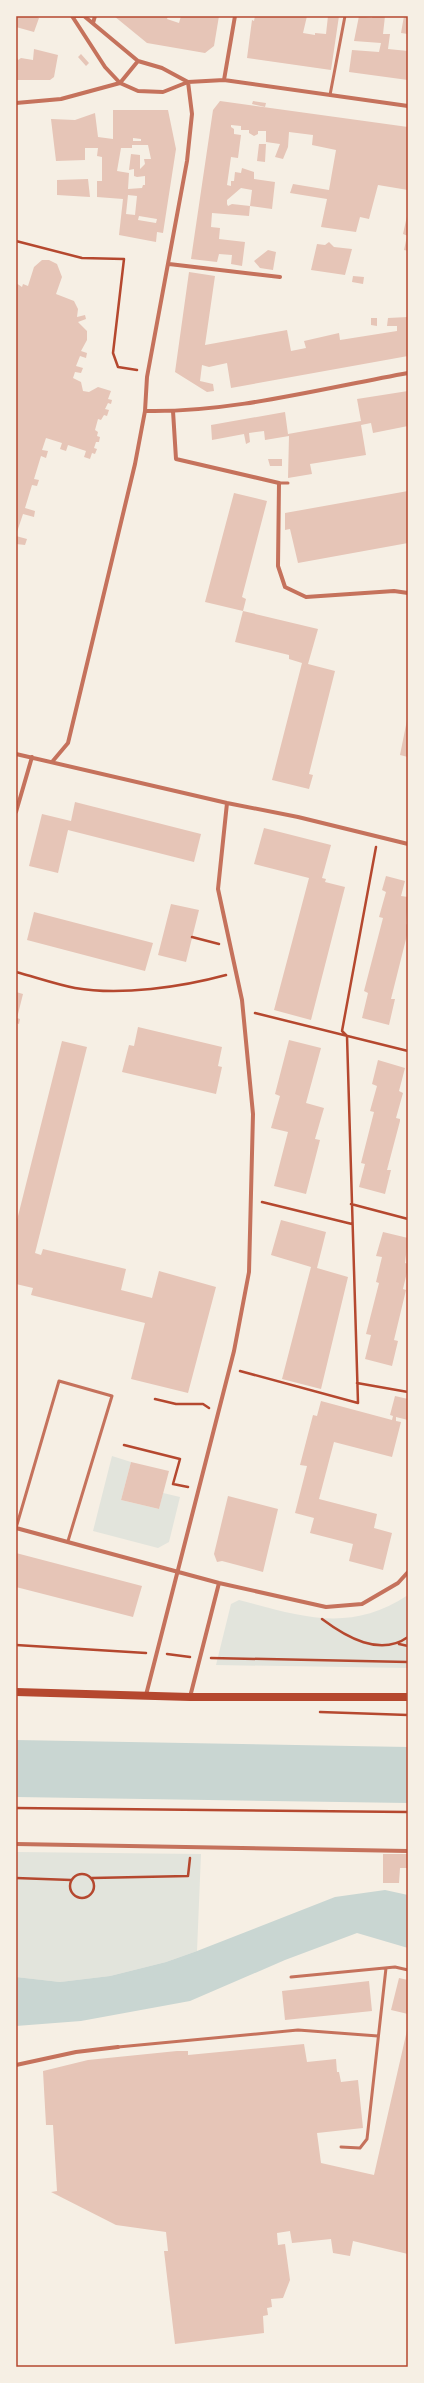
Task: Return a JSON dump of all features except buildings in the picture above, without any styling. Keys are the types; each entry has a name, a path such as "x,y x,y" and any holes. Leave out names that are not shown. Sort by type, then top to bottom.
{"main road":[{"path":"16,1692 190,1697 408,1697"}],"street":[{"path":"72,16 84,16 138,61 162,68 188,82"},
{"path":"72,16 93,51 120,83 138,91 163,92 188,82 224,80 408,106"},
{"path":"93,23 95,16"},
{"path":"224,80 235,16"},
{"path":"16,103 61,99 120,83 138,61"},
{"path":"52,762 68,743 135,464 145,411 148,372 187,160 192,114 188,82"},
{"path":"169,264 280,277"},
{"path":"145,411 173,411 273,398 408,372"},
{"path":"173,411 176,460 278,483 278,566 285,587 306,597 394,591 408,593"},
{"path":"16,754 227,803 298,817 408,844"},
{"path":"16,812 32,757"},
{"path":"146,1696 218,1414 249,1272 253,1114 243,1010 218,889 227,803"},
{"path":"16,1528 178,1570 219,1583 326,1607 362,1604 398,1583 408,1572"},
{"path":"190,1697 219,1583"},
{"path":"16,1844 408,1851"},
{"path":"16,2065 76,2052 118,2047"}],"lane":[{"path":"330,95 345,16"},
{"path":"278,483 288,483"},
{"path":"16,1528 58,1381 112,1396 68,1541"},
{"path":"291,1977 396,1967 408,1970"},
{"path":"341,2147 360,2148 367,2139 386,1968"},
{"path":"118,2047 298,2030 378,2036"}],"path":[{"path":"16,241 82,258 124,259 113,353 118,367 148,372"},
{"path":"229,1368 358,1403 347,1036 342,1031 378,837"},
{"path":"192,937 229,946"},
{"path":"16,972 76,988 133,990 194,984 234,972"},
{"path":"243,1010 408,1051"},
{"path":"252,1200 352,1224"},
{"path":"351,1204 408,1219"},
{"path":"357,1383 408,1392"},
{"path":"155,1399 176,1404 203,1404 218,1414"},
{"path":"124,1445 180,1459 173,1484 198,1489"},
{"path":"314,1604 322,1619 342,1634 385,1647 398,1644 408,1637"},
{"path":"398,1644 408,1646"},
{"path":"16,1808 408,1812"},
{"path":"16,1878 71,1880 81,1874 92,1878 188,1876 190,1847"},
{"path":"71,1880 72,1892 81,1898 89,1896 94,1890 92,1878"}],"shaded area":[{"path":"112,1456 131,1462 121,1500 159,1509 163,1493 180,1497 169,1542 158,1548 93,1531"},
{"path":"408,1595 408,1668 216,1665 231,1604 239,1600 304,1616 345,1618 365,1614 386,1607"},
{"path":"16,1740 408,1747 408,1803 16,1797"},
{"path":"16,1852 201,1854 197,1951 166,1962 110,1976 60,1982 16,1977"},
{"path":"385,1890 408,1895 408,1948 357,1933 285,1960 190,2001 81,2021 16,2026 16,1977 60,1982 110,1976 166,1962 335,1897"}]}
